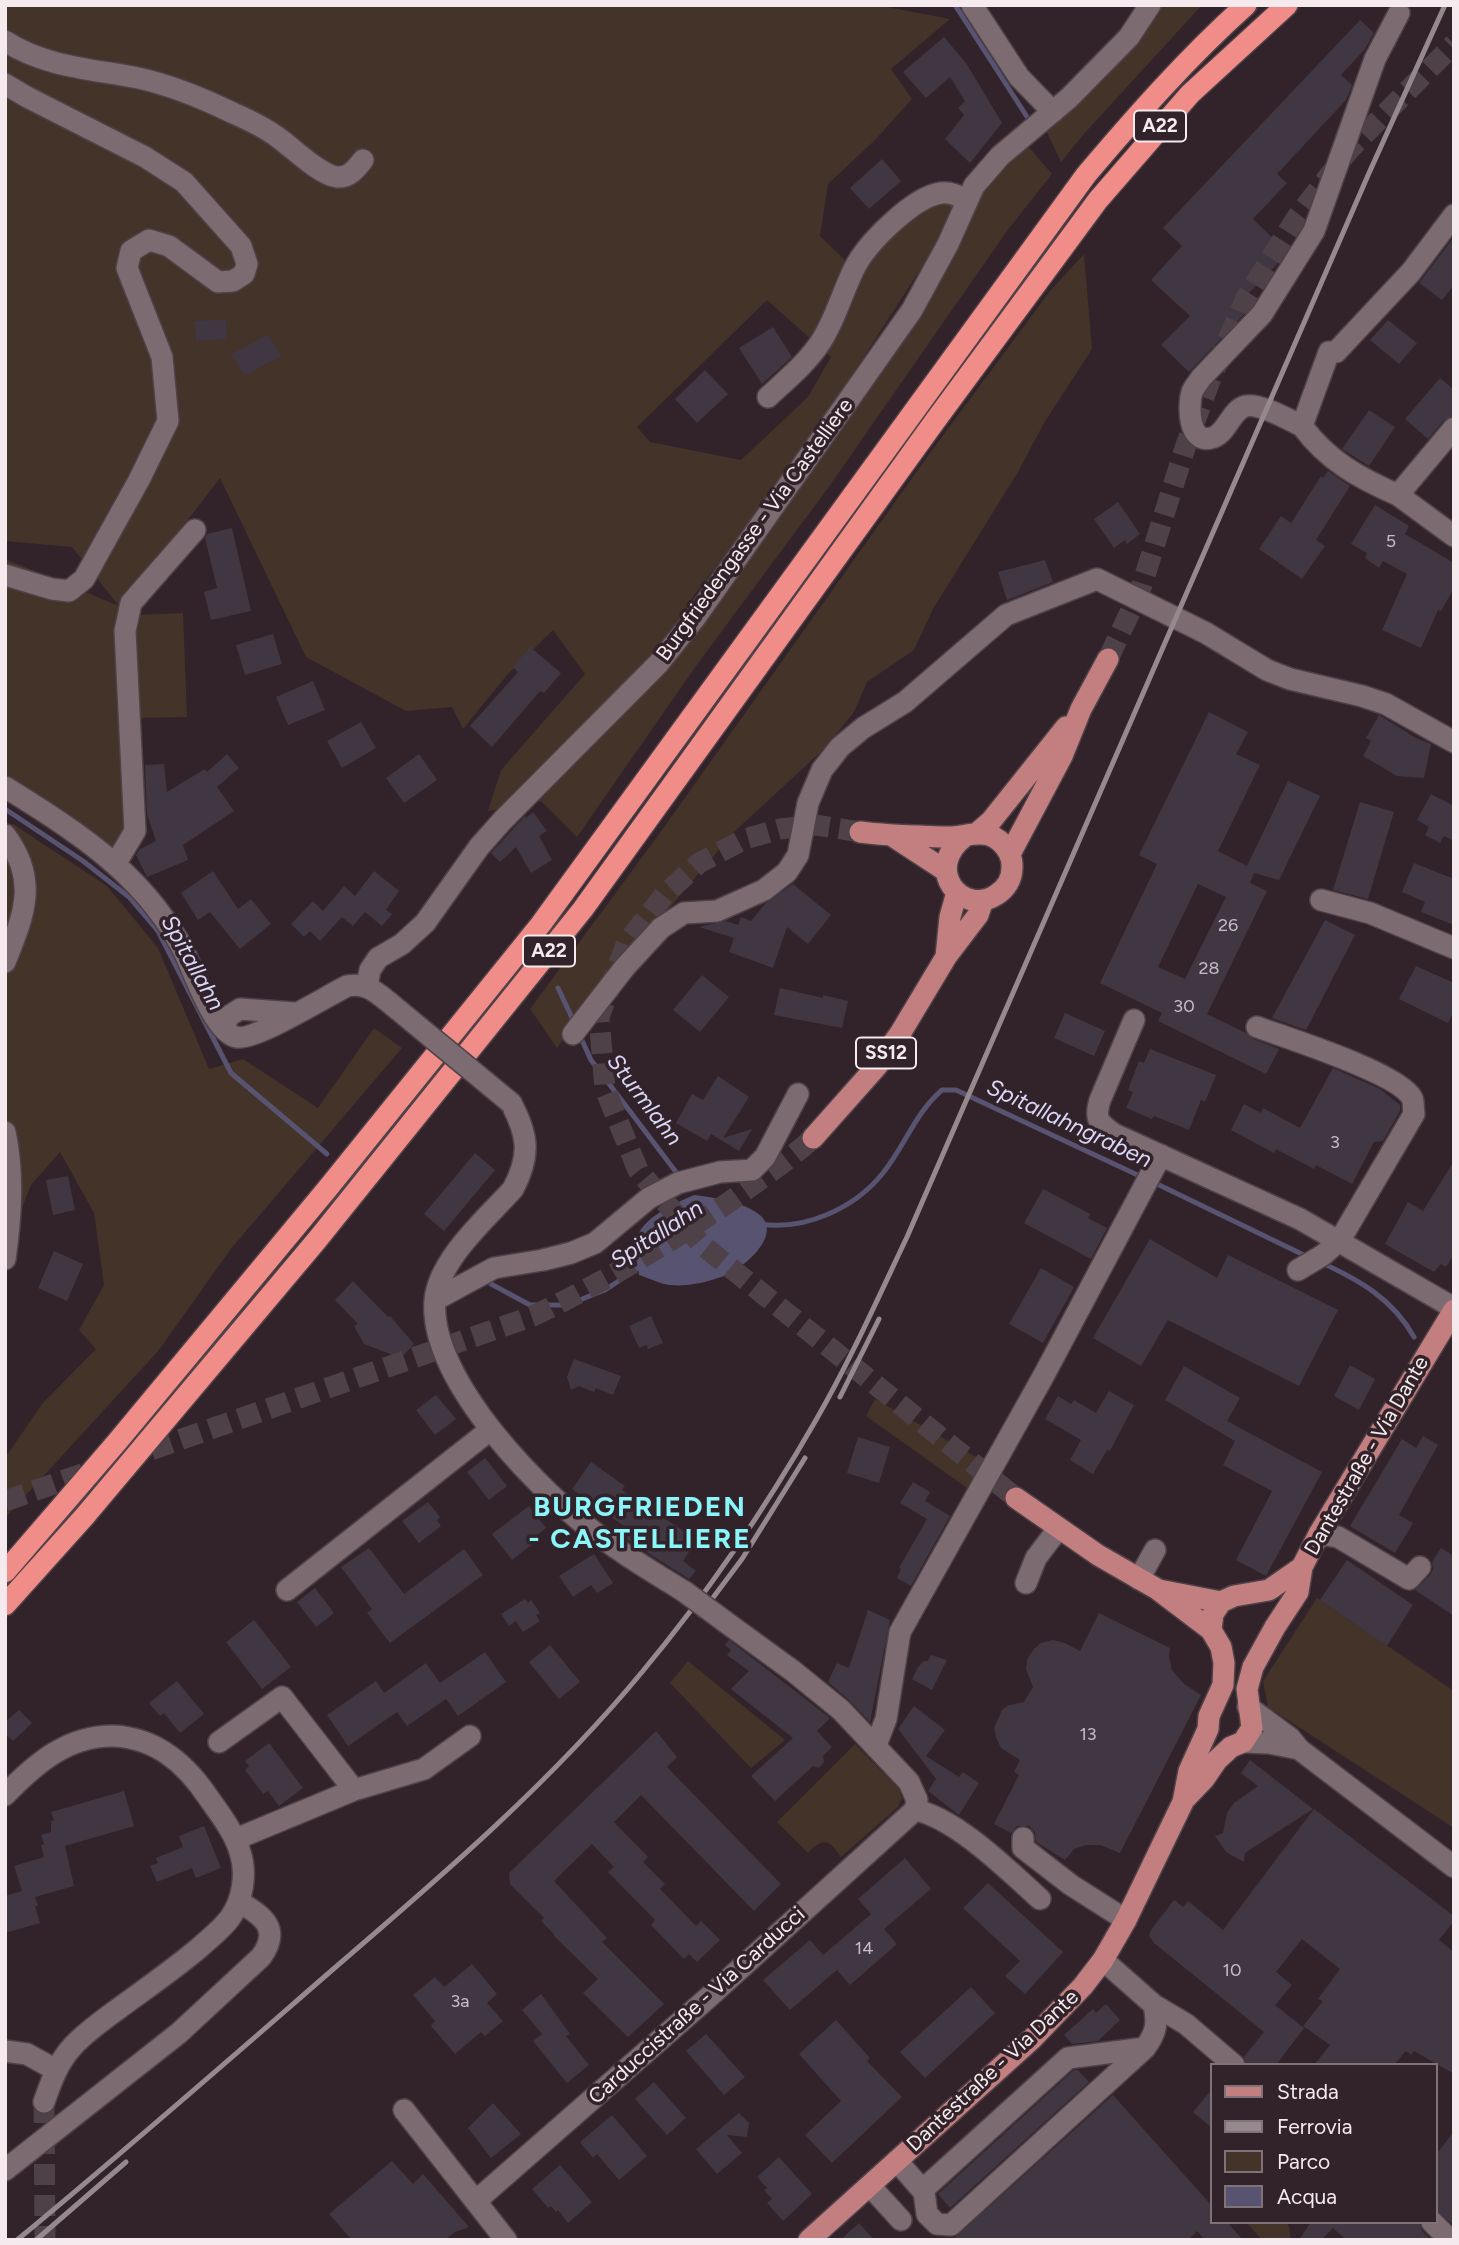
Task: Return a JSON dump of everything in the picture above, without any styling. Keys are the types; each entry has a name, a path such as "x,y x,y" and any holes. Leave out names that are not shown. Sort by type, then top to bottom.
{"highway":[{"name":"A22","path":"5,1572 328,1188 541,924 1086,175 1126,127 1211,36 1246,5"},
{"name":"A22","path":"5,1605 84,1517 317,1240 583,909 1050,263 1106,190 1190,94 1287,5"}],"main road":[{"name":"SS12","path":"813,1138 877,1066 946,957 978,915 983,900 995,897 1004,889 1010,878 1010,854 1062,756 1081,709 1108,659"},
{"name":"SS12","path":"946,871 947,857 953,845 991,821 1081,709"},
{"path":"860,832 894,837 990,836 1002,843 1010,854"},
{"path":"894,837 946,871 949,882 957,892 969,899 983,900"},
{"name":"SS12","path":"946,957 950,916 957,892"},
{"name":"Dantestraße - Via Dante","path":"809,2240 1032,2039 1083,1986 1103,1960 1126,1920 1183,1802 1217,1760 1237,1745 1252,1728 1247,1689 1252,1667 1298,1592 1302,1567 1319,1534 1454,1309"},
{"path":"1016,1498 1058,1529 1148,1584 1231,1653 1246,1656 1264,1646"},
{"name":"Dantestraße - Via Dante","path":"1183,1802 1188,1771 1208,1729 1209,1716 1223,1685 1224,1664 1216,1638 1213,1614 1221,1602 1234,1596 1269,1590 1302,1567"},
{"path":"1148,1584 1221,1602"},
{"path":"1249,1595 1262,1601 1271,1613 1275,1627"},
{"path":"1208,1729 1217,1741 1237,1745"}],"street":[{"path":"972,5 1019,77 1040,123"},
{"name":"Burgfriedengasse - Via Castelliere","path":"367,986 370,970 379,958 402,944 425,923 479,847 658,664 695,618 912,310 948,244 974,186 1000,156 1069,98 1129,37 1150,5"},
{"path":"1399,13 1376,59 1314,231 1262,314 1193,389 1190,402 1191,420 1195,433 1203,439 1213,438 1221,433 1236,412 1246,406 1259,407 1302,426 1335,460 1361,479 1398,495 1454,536"},
{"path":"5,41 53,64 140,79 179,89 211,102 278,137 311,163 332,175 348,175 363,160"},
{"path":"5,83 145,157 184,182 241,246 247,264 244,274 233,281 218,282 169,246 149,240 131,251 127,268 162,357 168,421 84,579 69,591 52,589 5,575"},
{"path":"768,397 803,365 821,341 854,268 908,209 921,200 942,193 957,195 967,200"},
{"path":"1302,426 1329,352 1336,352 1379,308 1411,272 1454,215"},
{"path":"1398,495 1454,428"},
{"path":"116,863 135,831 125,631 131,603 195,530"},
{"path":"579,1024 661,928 684,913 717,911 764,890 787,872 798,855 808,803 822,770 840,747 863,728 905,702 1006,615 1097,579 1206,633 1267,670 1290,679 1386,704 1454,742"},
{"path":"5,787 116,863 148,895 180,943 212,1011 223,1028 238,1038 256,1035 347,986 367,986 511,1104 524,1127 526,1147 520,1176 513,1189 456,1253 442,1275 435,1300 438,1333 454,1373 490,1430 562,1506 604,1540 685,1592 793,1671 841,1710 876,1745 915,1791 915,1810 929,1812 966,1837 1040,1899"},
{"path":"5,835 12,844 24,873 27,894 23,919 5,962"},
{"path":"1321,900 1370,913 1454,948"},
{"path":"1134,1020 1097,1112 1100,1124 1153,1172 1300,1219 1454,1309"},
{"path":"1257,1027 1352,1062 1399,1084 1412,1098 1414,1114 1340,1240 1310,1263"},
{"path":"435,1300 494,1268 543,1260 571,1253 594,1243 649,1198 683,1181 720,1172 752,1170 765,1157 798,1094"},
{"path":"5,1132 11,1182 5,1259"},
{"path":"876,1745 886,1718 900,1632 1153,1172"},
{"path":"287,1590 490,1430"},
{"path":"1026,1583 1037,1558 1058,1529"},
{"path":"1319,1534 1338,1537 1409,1579 1420,1567"},
{"path":"1319,1534 1399,1589"},
{"path":"1148,1584 1155,1550"},
{"path":"219,1741 282,1697 354,1790"},
{"path":"1248,1707 1290,1738 1298,1749 1454,1867"},
{"path":"5,1795 40,1763 65,1746 105,1736 146,1741 180,1763 200,1785 236,1839 243,1870 239,1902 221,1929 72,2046 56,2070 44,2102"},
{"path":"236,1839 354,1790 424,1769 470,1736"},
{"path":"1237,1745 1269,1743 1298,1749"},
{"name":"Carduccistraße - Via Carducci","path":"477,2200 915,1810"},
{"path":"1023,1839 1023,1848 1052,1871 1126,1920"},
{"path":"5,2170 179,2033 261,1957 270,1945 271,1931 265,1920 239,1902"},
{"path":"1103,1960 1154,2005 1186,2024 1229,2060"},
{"path":"897,2161 924,2192 927,2214 937,2224 951,2225 1145,2048 1156,2034 1158,2021 1154,2005"},
{"path":"918,2185 928,2185 1068,2058 1145,2048"},
{"path":"5,2051 27,2054 56,2070"},
{"path":"404,2110 506,2240"},
{"path":"870,2186 901,2220"},
{"path":"1434,2224 1450,2240"}],"green space":[{"path":"5,5 877,5 950,19 891,69 912,99 874,141 828,184 820,236 856,271 909,213 935,200 956,202 956,209 931,253 832,406 760,510 695,594 652,662 653,686 683,647 996,174 1028,146 1052,174 1007,231 828,488 696,666 577,837 541,801 488,811 501,770 585,674 553,630 507,675 463,729 452,707 406,711 306,657 220,478 121,607 129,830 116,863 5,787 5,559 119,606 72,547 5,541","holes":["767,300 831,357 808,397 741,460 650,442 637,427"]},
{"path":"1155,5 1202,5 1061,162 1045,128 1158,14"},
{"path":"1084,254 1092,349 1044,423 1018,472 933,609 914,650 867,682 854,712 825,748 734,832 588,1004 557,1048 530,1009 662,830 927,457 1050,291"},
{"path":"183,613 187,717 140,718 136,615"},
{"path":"13,824 107,886 158,948 209,1069 243,1059 318,1108 374,1028 402,1048 230,1250 159,1350 5,1518 5,1458 42,1404 96,1349 79,1330 104,1285 94,1213 60,1152 31,1185 5,1251 5,835"},
{"path":"875,1399 990,1465 974,1493 866,1416"},
{"path":"1317,1598 1454,1691 1454,1828 1268,1707 1263,1681"},
{"path":"688,1661 785,1740 751,1768 670,1683"},
{"path":"855,1744 899,1789 902,1798 898,1807 841,1857 826,1842 818,1844 808,1853 777,1822"},
{"path":"1248,2224 1289,2226 1291,2240 1262,2240"}],"water":[{"path":"694,1195 729,1201 761,1216 767,1233 757,1251 732,1272 690,1285 670,1285 639,1275 635,1247 641,1229 657,1214"}],"building":[{"path":"1360,20 1374,33 1365,49 1341,75 1352,85 1346,100 1277,174 1287,183 1253,219 1286,251 1247,295 1254,302 1252,306 1189,372 1161,345 1190,316 1151,280 1182,246 1163,228"},
{"path":"944,37 966,63 1002,123 970,163 945,139 964,115 958,108 965,101 950,77 926,98 903,72"},
{"path":"882,159 901,181 869,209 850,188"},
{"path":"1454,237 1454,285 1442,300 1419,283"},
{"path":"226,319 227,339 196,341 195,321"},
{"path":"1388,320 1417,343 1399,364 1370,340"},
{"path":"773,327 792,357 762,384 739,348"},
{"path":"268,334 281,356 244,376 232,354"},
{"path":"705,370 728,394 697,423 675,399"},
{"path":"1440,378 1454,390 1454,415 1444,420 1428,439 1405,419"},
{"path":"1369,410 1395,427 1369,466 1342,449"},
{"path":"1328,471 1350,486 1316,540 1325,546 1302,579 1259,549 1281,516 1291,523 1321,476 1323,478"},
{"path":"1118,502 1140,534 1127,544 1125,540 1114,548 1094,519"},
{"path":"1375,505 1409,526 1405,534 1454,563 1454,588 1441,611 1438,610 1421,648 1382,630 1407,574 1383,561 1379,568 1365,558 1367,553 1351,544"},
{"path":"232,528 251,611 211,620 204,592 217,588 205,538 207,534"},
{"path":"1045,560 1053,582 1007,600 998,572"},
{"path":"273,634 282,664 245,675 236,645"},
{"path":"530,647 561,673 544,693 540,691 492,747 470,726 518,672 513,667"},
{"path":"313,681 325,710 288,725 276,697"},
{"path":"1209,712 1248,732 1236,754 1260,765 1218,851 1247,866 1288,781 1320,796 1279,880 1254,873 1250,883 1267,891 1207,1014 1253,1039 1279,1049 1266,1074 1158,1021 1162,1013 1100,983 1157,864 1139,855","holes":["1198,884 1226,897 1185,979 1158,967"]},
{"path":"1379,715 1431,744 1424,778 1397,776 1363,756 1371,741 1366,738"},
{"path":"361,722 376,748 342,768 327,741"},
{"path":"227,754 239,768 217,787 234,811 183,845 188,860 147,877 136,855 140,849 156,841 147,814 145,765 164,764 167,792 205,769 207,772"},
{"path":"419,754 437,780 404,803 386,778"},
{"path":"1431,794 1454,806 1454,841 1444,836 1440,843 1425,835 1429,827 1417,820"},
{"path":"1360,802 1394,812 1368,899 1333,890"},
{"path":"533,812 547,831 539,836 552,860 531,873 516,847 500,862 491,853 525,816 526,818"},
{"path":"1414,863 1454,879 1454,925 1421,912 1425,902 1402,892"},
{"path":"213,871 238,909 251,899 271,924 240,949 210,912 198,920 181,893"},
{"path":"374,871 399,891 386,910 392,914 382,926 365,912 353,926 342,917 320,941 310,931 304,937 291,924 313,901 323,911 344,886 355,896"},
{"path":"793,884 831,915 808,944 787,927 773,968 729,952 734,938 699,927 726,921 738,925 741,917 751,921 766,903"},
{"path":"1325,920 1355,935 1306,1030 1272,1018"},
{"path":"1416,966 1454,983 1454,1011 1448,1023 1399,999"},
{"path":"702,975 729,997 700,1032 673,1010"},
{"path":"780,988 848,1001 842,1028 774,1015"},
{"path":"1065,1013 1105,1031 1094,1056 1054,1038"},
{"path":"1150,1049 1216,1075 1205,1102 1201,1100 1189,1130 1126,1108 1133,1092 1128,1090 1139,1061 1144,1063"},
{"path":"1333,1068 1380,1089 1400,1105 1400,1111 1383,1141 1374,1142 1352,1184 1316,1165 1314,1169 1276,1149 1274,1153 1231,1130 1244,1104 1261,1113 1263,1108 1300,1128"},
{"path":"718,1076 749,1097 723,1138 752,1129 739,1151 711,1134 707,1141 676,1123 692,1094 703,1100"},
{"path":"475,1153 495,1170 444,1231 424,1214"},
{"path":"1454,1161 1454,1254 1446,1267 1441,1264 1434,1272 1385,1244 1408,1202 1423,1211"},
{"path":"68,1176 75,1210 53,1215 46,1180"},
{"path":"1043,1189 1090,1214 1088,1218 1107,1228 1091,1259 1024,1223"},
{"path":"1150,1239 1217,1278 1228,1255 1338,1310 1299,1386 1168,1320 1141,1366 1093,1338"},
{"path":"54,1251 83,1264 67,1301 38,1288"},
{"path":"1041,1268 1074,1287 1043,1343 1009,1324"},
{"path":"353,1281 388,1317 390,1316 414,1344 401,1358 364,1344 354,1326 358,1324 335,1300"},
{"path":"651,1316 663,1343 648,1349 647,1345 639,1348 629,1326"},
{"path":"574,1359 621,1376 613,1395 596,1388 594,1392 579,1386 571,1390 567,1377"},
{"path":"1350,1365 1375,1379 1359,1410 1334,1396"},
{"path":"1184,1366 1240,1398 1227,1421 1322,1472 1266,1576 1236,1560 1272,1491 1223,1465 1235,1441 1165,1400"},
{"path":"1109,1391 1134,1405 1110,1451 1107,1450 1093,1474 1070,1460 1081,1440 1045,1419 1058,1396 1071,1404 1074,1400 1096,1413"},
{"path":"436,1395 456,1419 435,1435 416,1410"},
{"path":"1423,1436 1438,1445 1399,1515 1413,1523 1395,1553 1350,1526 1402,1439 1416,1448"},
{"path":"858,1437 890,1447 879,1483 847,1473"},
{"path":"485,1458 507,1486 489,1500 467,1472"},
{"path":"591,1462 625,1486 622,1490 697,1540 683,1561 696,1571 689,1579 623,1537 628,1529 572,1489"},
{"path":"913,1482 930,1492 925,1501 950,1516 911,1586 897,1578 901,1569 899,1568 927,1519 900,1503"},
{"path":"428,1502 440,1517 437,1520 441,1526 419,1543 402,1521"},
{"path":"529,1506 546,1528 537,1535 540,1538 512,1560 492,1534"},
{"path":"369,1548 404,1594 464,1549 483,1575 390,1643 367,1613 372,1609 341,1567"},
{"path":"1441,1548 1454,1556 1454,1616 1415,1590 1430,1575 1432,1562"},
{"path":"594,1554 613,1583 597,1593 591,1585 573,1597 559,1576"},
{"path":"1347,1560 1413,1605 1387,1646 1320,1600"},
{"path":"315,1588 334,1613 316,1627 297,1602"},
{"path":"525,1599 528,1603 531,1600 540,1613 536,1615 540,1621 523,1632 516,1621 509,1626 501,1614"},
{"path":"868,1610 890,1620 870,1722 828,1682 837,1663 849,1668"},
{"path":"1099,1613 1170,1648 1172,1670 1184,1684 1201,1695 1120,1853 1100,1845 1086,1845 1074,1849 1065,1860 1036,1842 1035,1832 1029,1826 1017,1826 1011,1833 994,1824 1019,1775 1014,1772 1020,1760 1001,1748 994,1728 1002,1710 1009,1705 1024,1702 1033,1687 1026,1669 1027,1660 1034,1649 1041,1643 1053,1640 1080,1651"},
{"path":"254,1620 291,1667 262,1689 226,1642"},
{"path":"729,1640 830,1718 817,1731 832,1747 823,1756 824,1762 819,1768 813,1766 775,1801 751,1776 793,1738 731,1689 749,1671 727,1655 731,1650 725,1645"},
{"path":"550,1645 580,1682 559,1699 529,1662"},
{"path":"485,1652 506,1682 458,1716 446,1699 407,1726 397,1712 348,1746 327,1715 376,1681 384,1693 426,1663 440,1683"},
{"path":"931,1655 947,1660 932,1690 912,1679 918,1667 928,1661"},
{"path":"177,1681 204,1714 180,1733 164,1713 160,1716 149,1703"},
{"path":"914,1706 945,1730 926,1756 959,1777 963,1772 979,1783 959,1815 928,1791 936,1779 898,1729"},
{"path":"19,1710 32,1723 13,1741 5,1734 5,1722"},
{"path":"656,1731 677,1757 667,1767 781,1884 754,1911 641,1795 614,1822 648,1857 643,1862 665,1884 660,1889 696,1926 701,1921 720,1940 697,1962 689,1954 684,1959 651,1925 655,1920 608,1872 614,1867 592,1844 554,1881 607,1938 602,1942 664,2004 628,2037 583,1993 598,1979 541,1921 544,1918 510,1884 509,1873"},
{"path":"269,1743 303,1788 279,1806 268,1791 263,1794 245,1770 249,1766 245,1761"},
{"path":"1250,1760 1313,1809 1245,1853 1244,1862 1226,1852 1215,1836 1223,1833 1227,1813 1234,1803 1258,1786 1241,1773"},
{"path":"124,1791 134,1826 65,1846 74,1886 35,1897 40,1923 5,1933 5,1896 22,1891 14,1866 44,1857 41,1835 51,1832 51,1821 54,1821 51,1812"},
{"path":"1314,1809 1454,1916 1454,1921 1439,1940 1454,1952 1454,2074 1414,2051 1411,2055 1406,2051 1396,2063 1316,2063 1330,2045 1303,2026 1323,2001 1318,1999 1340,1969 1302,1939 1276,1972 1292,1985 1275,2005 1304,2028 1278,2063 1246,2063 1244,2057 1264,2032 1154,1943 1149,1936 1174,1900 1183,1907 1188,1901 1223,1930"},
{"path":"204,1826 221,1868 196,1878 192,1868 157,1882 150,1866 158,1863 156,1858 183,1847 179,1836"},
{"path":"905,1858 931,1889 884,1929 897,1944 850,1985 837,1970 790,2010 763,1980 810,1940 823,1955 871,1914 858,1899"},
{"path":"988,1883 1063,1952 1025,1994 1005,1976 1020,1961 963,1908"},
{"path":"472,1964 497,1994 487,2003 503,2021 485,2036 481,2032 455,2054 431,2026 435,2021 413,1995 435,1977 444,1987"},
{"path":"971,1987 995,2013 925,2078 900,2052"},
{"path":"541,1994 570,2034 566,2036 589,2065 567,2083 533,2041 542,2034 522,2010"},
{"path":"1106,2004 1120,2020 1098,2041 1072,2044 1064,2035 1093,2009 1096,2013"},
{"path":"836,2020 870,2058 867,2061 902,2097 832,2163 805,2135 841,2101 799,2054"},
{"path":"706,2034 745,2077 724,2095 686,2051"},
{"path":"1074,2070 1078,2070 1089,2082 950,2208 938,2194"},
{"path":"654,2082 686,2118 667,2135 635,2099"},
{"path":"1210,2091 1210,2126 1193,2112"},
{"path":"1113,2095 1210,2204 1210,2224 1229,2224 1243,2240 1205,2240 1197,2231 1188,2240 952,2240"},
{"path":"493,2103 521,2134 491,2158 468,2128"},
{"path":"739,2113 749,2123 747,2137 727,2135 742,2153 717,2174 696,2149"},
{"path":"612,2115 647,2156 619,2180 597,2154 593,2158 580,2142"},
{"path":"1454,2131 1454,2225 1438,2212 1438,2152"},
{"path":"779,2157 812,2194 783,2221 767,2203 772,2199 757,2177"},
{"path":"392,2161 413,2184 423,2174 469,2227 455,2232 445,2240 352,2240 329,2214"},
{"path":"560,2165 592,2202 568,2223 558,2210 556,2212 551,2206 548,2208 532,2189"},
{"path":"859,2223 874,2240 840,2240"},
{"path":"1310,2224 1420,2224 1422,2231 1431,2240 1346,2240 1333,2228 1321,2240 1299,2240"}],"waterway":[{"path":"955,5 1031,123"},
{"name":"Spitallahn","path":"5,809 83,861 129,897 158,931 231,1073 327,1154"},
{"name":"Sturmlahn","path":"558,988 575,1024"},
{"name":"Sturmlahn","path":"580,1036 591,1060 679,1176"},
{"name":"Spitallahngraben","path":"760,1224 794,1224 811,1220 858,1197 883,1173 924,1109 942,1090 956,1090 1144,1178"},
{"name":"Spitallahngraben","path":"1153,1182 1308,1257"},
{"name":"Spitallahngraben","path":"1320,1262 1348,1276 1385,1301 1396,1311 1414,1337"},
{"name":"Spitallahn","path":"491,1284 530,1305 567,1305 605,1290 644,1264"}],"tunnel":[{"path":"1108,659 1140,591 1186,445 1211,378 1247,296 1297,217 1349,150 1454,44"},
{"path":"860,832 816,825 780,829 745,839 699,863 665,894 627,942 599,1017 605,1089 638,1170 701,1244 1016,1498"},
{"path":"5,1501 533,1316 610,1276 684,1232 763,1178 813,1138"},
{"path":"44,2102 45,2240"}],"railway":[{"path":"17,2240 418,1896 572,1751 666,1642 713,1581 777,1486 840,1375 907,1237 1369,173 1445,5"},
{"path":"840,1397 879,1319"},
{"path":"700,1615 742,1559 805,1458"},
{"path":"36,2240 126,2162"}],"district":[{"name":"BURGFRIEDEN - CASTELLIERE","path":"640,1524"}]}
